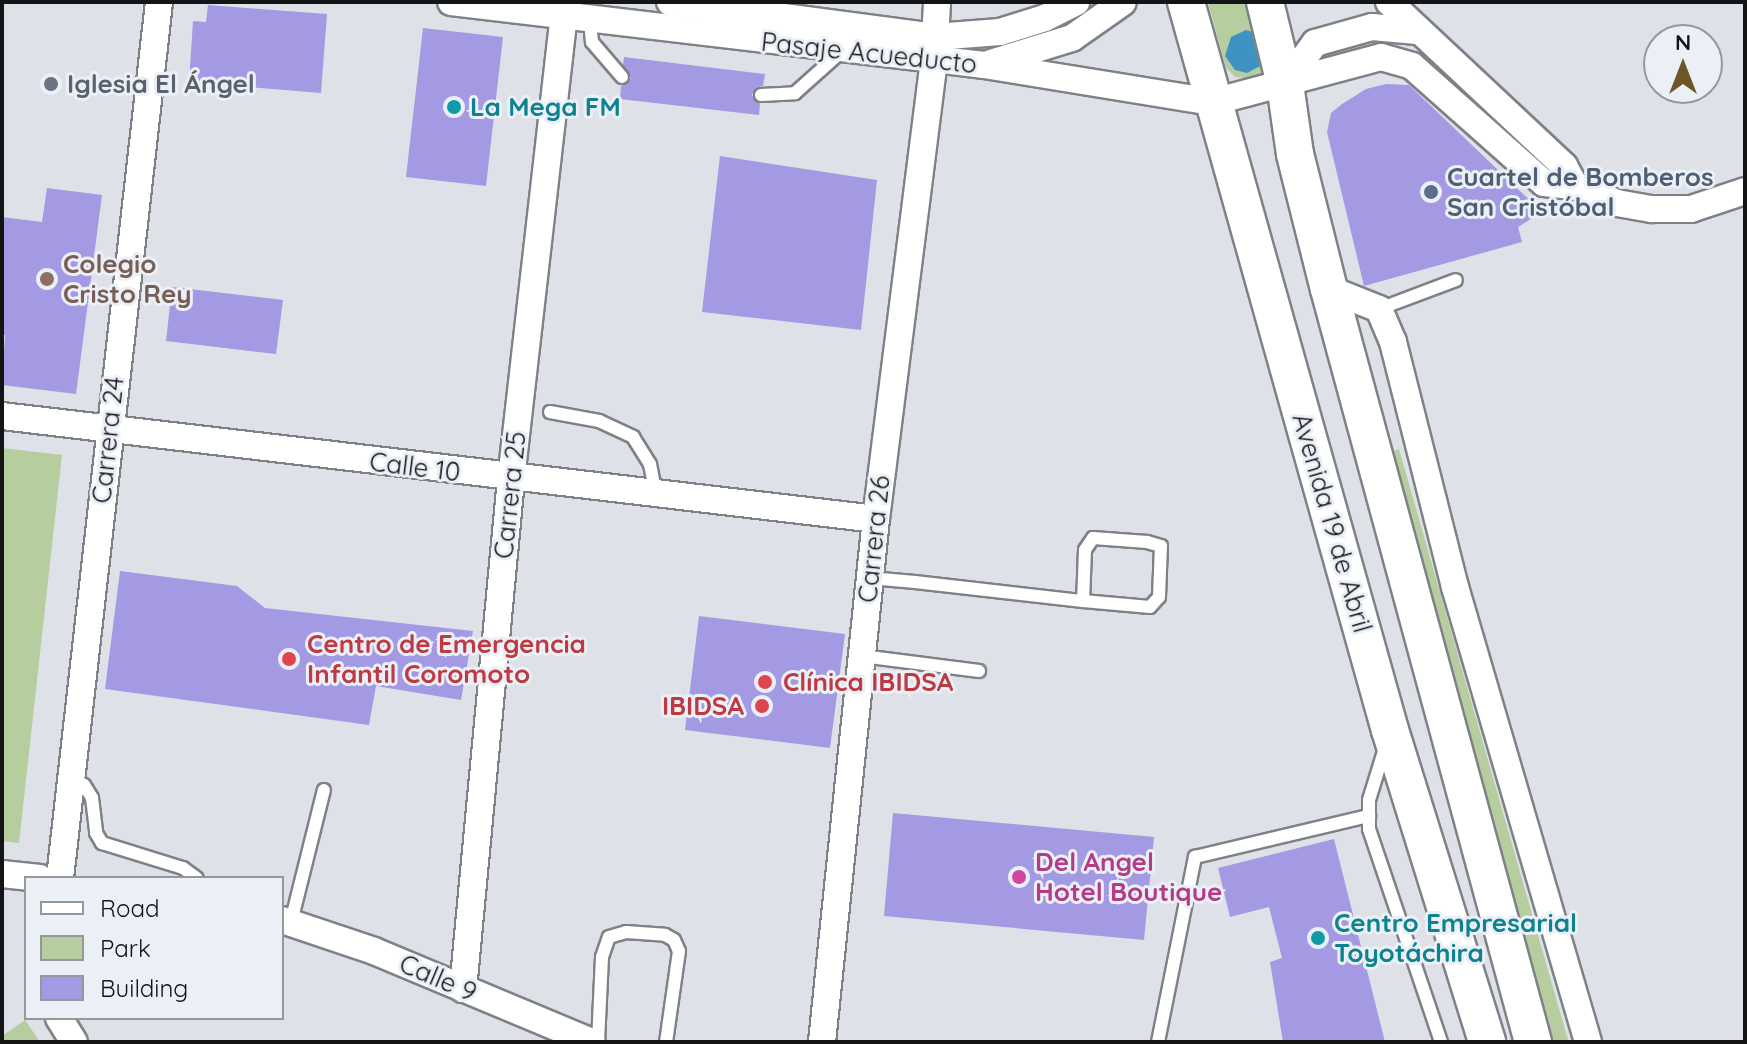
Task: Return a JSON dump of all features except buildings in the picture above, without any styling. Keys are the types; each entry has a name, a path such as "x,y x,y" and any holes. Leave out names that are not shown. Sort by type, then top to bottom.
{"main road":[{"name":"Avenida 19 de Abril","path":"1186,2 1390,730 1487,1042"},
{"path":"1265,2 1285,84 1295,154 1329,289 1533,1042"}],"street":[{"name":"Carrera 24","path":"60,876 159,2"},
{"name":"Pasaje Acueducto","path":"451,2 564,9 590,20 842,51 934,49 984,65 1213,102 1285,84 1352,62 1381,57 1412,66 1544,183 1575,186 1617,203 1652,209 1691,209 1745,191"},
{"path":"670,2 934,49 1045,18 1076,2"},
{"name":"Carrera 26","path":"822,1042 876,519 934,49 937,2"},
{"path":"984,65 1072,38 1123,2"},
{"path":"1389,2 1564,166 1575,186"},
{"name":"Carrera 25","path":"463,989 511,479 564,9"},
{"path":"1285,84 1315,43 1372,27 1417,31"},
{"path":"1329,289 1379,309 1393,342 1459,601 1588,1042"},
{"name":"Calle 10","path":"2,416 511,479 876,519"},
{"path":"2,874 24,876"},
{"name":"Calle 9","path":"287,921 374,951 592,1042"},
{"path":"60,1020 74,1042"}],"lane":[{"path":"590,20 592,42 622,77"},
{"path":"761,95 795,93 842,51"},
{"path":"1379,309 1456,280"},
{"path":"550,412 599,421 633,437 650,464 656,495"},
{"path":"870,578 1083,601 1150,607 1156,604 1161,546 1093,538 1085,550 1083,601"},
{"path":"862,656 979,671"},
{"path":"1390,730 1369,800 1369,829 1441,1042"},
{"path":"71,777 84,785 92,798 96,833 102,843 183,868 194,876"},
{"path":"287,921 324,790"},
{"path":"1158,1042 1195,857 1369,816"},
{"path":"598,1042 602,957 609,937 626,932 665,935 674,940 679,951 666,1042"}],"green space":[{"path":"1208,2 1255,2 1264,71 1256,79 1235,77 1226,68"},
{"path":"2,448 62,455 19,843 2,841"},
{"path":"1399,449 1569,1042 1552,1042 1389,453"},
{"path":"25,1020 40,1042 2,1042 2,1036"}],"water":[{"path":"1246,30 1256,33 1262,65 1247,73 1235,70 1225,56 1231,37"}],"place":[{"name":"Iglesia El Ángel","path":"51,84"},
{"name":"La Mega FM","path":"454,107"},
{"name":"Cuartel de Bomberos San Cristóbal","path":"1431,192"},
{"name":"Colegio Cristo Rey","path":"47,279"},
{"name":"Centro de Emergencia Infantil Coromoto","path":"289,659"},
{"name":"Clínica IBIDSA","path":"765,682"},
{"name":"IBIDSA","path":"762,706"},
{"name":"Del Angel Hotel Boutique","path":"1019,877"},
{"name":"Centro Empresarial Toyotáchira","path":"1318,938"}]}
